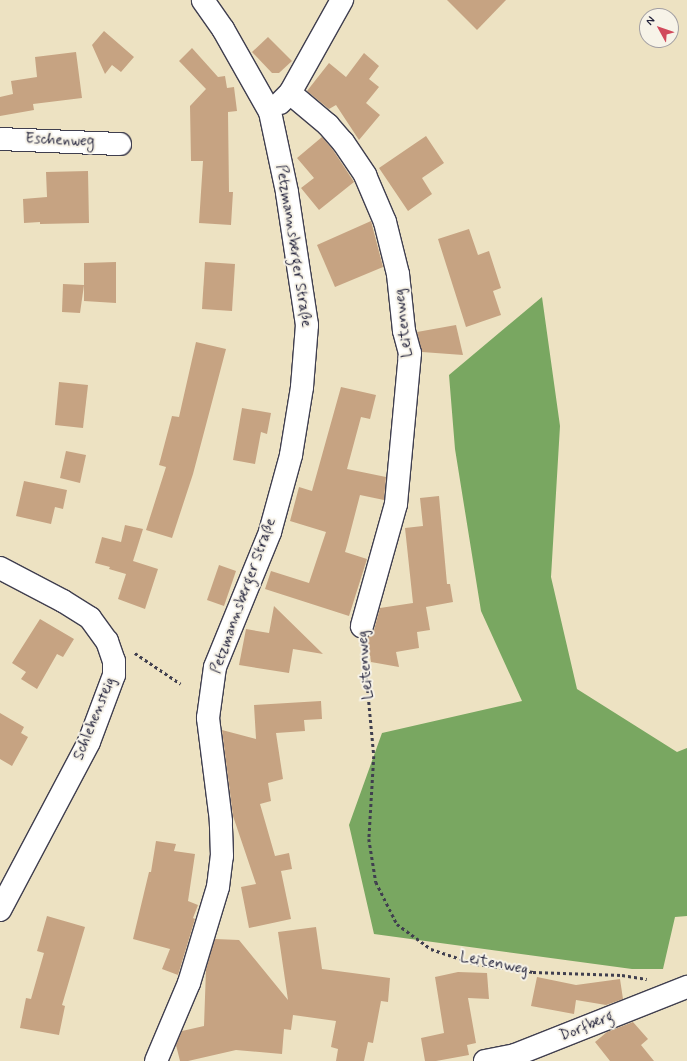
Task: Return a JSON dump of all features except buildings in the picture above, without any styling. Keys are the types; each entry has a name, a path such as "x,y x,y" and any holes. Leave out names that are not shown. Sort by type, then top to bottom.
{"street":[{"name":"Petzmannsberger Straße","path":"156,1061 189,983 218,887 222,856 221,821 208,718 215,667 270,532 290,455 302,387 308,325 287,192 270,112 223,29 203,0"},
{"path":"270,112 290,93 342,0"},
{"name":"Leitenweg","path":"290,93 328,126 343,142 365,175 385,222 398,274 404,331 410,353 396,504 362,626"},
{"name":"Eschenweg","path":"0,139 120,144"},
{"name":"Schlehensteig","path":"0,568 63,601 90,618 107,641 114,661 114,675 89,742 0,910"},
{"name":"Dorfberg","path":"485,1061 515,1055 687,987"}],"path":[{"name":"Leitenweg","path":"362,626 374,756 369,839 376,882 397,924 431,949 476,964 533,972 622,974 651,979"},
{"path":"107,641 116,640 181,684"}],"green space":[{"path":"542,297 560,426 551,577 577,689 677,752 687,748 687,916 675,917 663,969 632,969 374,934 349,825 382,733 522,701 481,611 455,449 449,375"}]}
